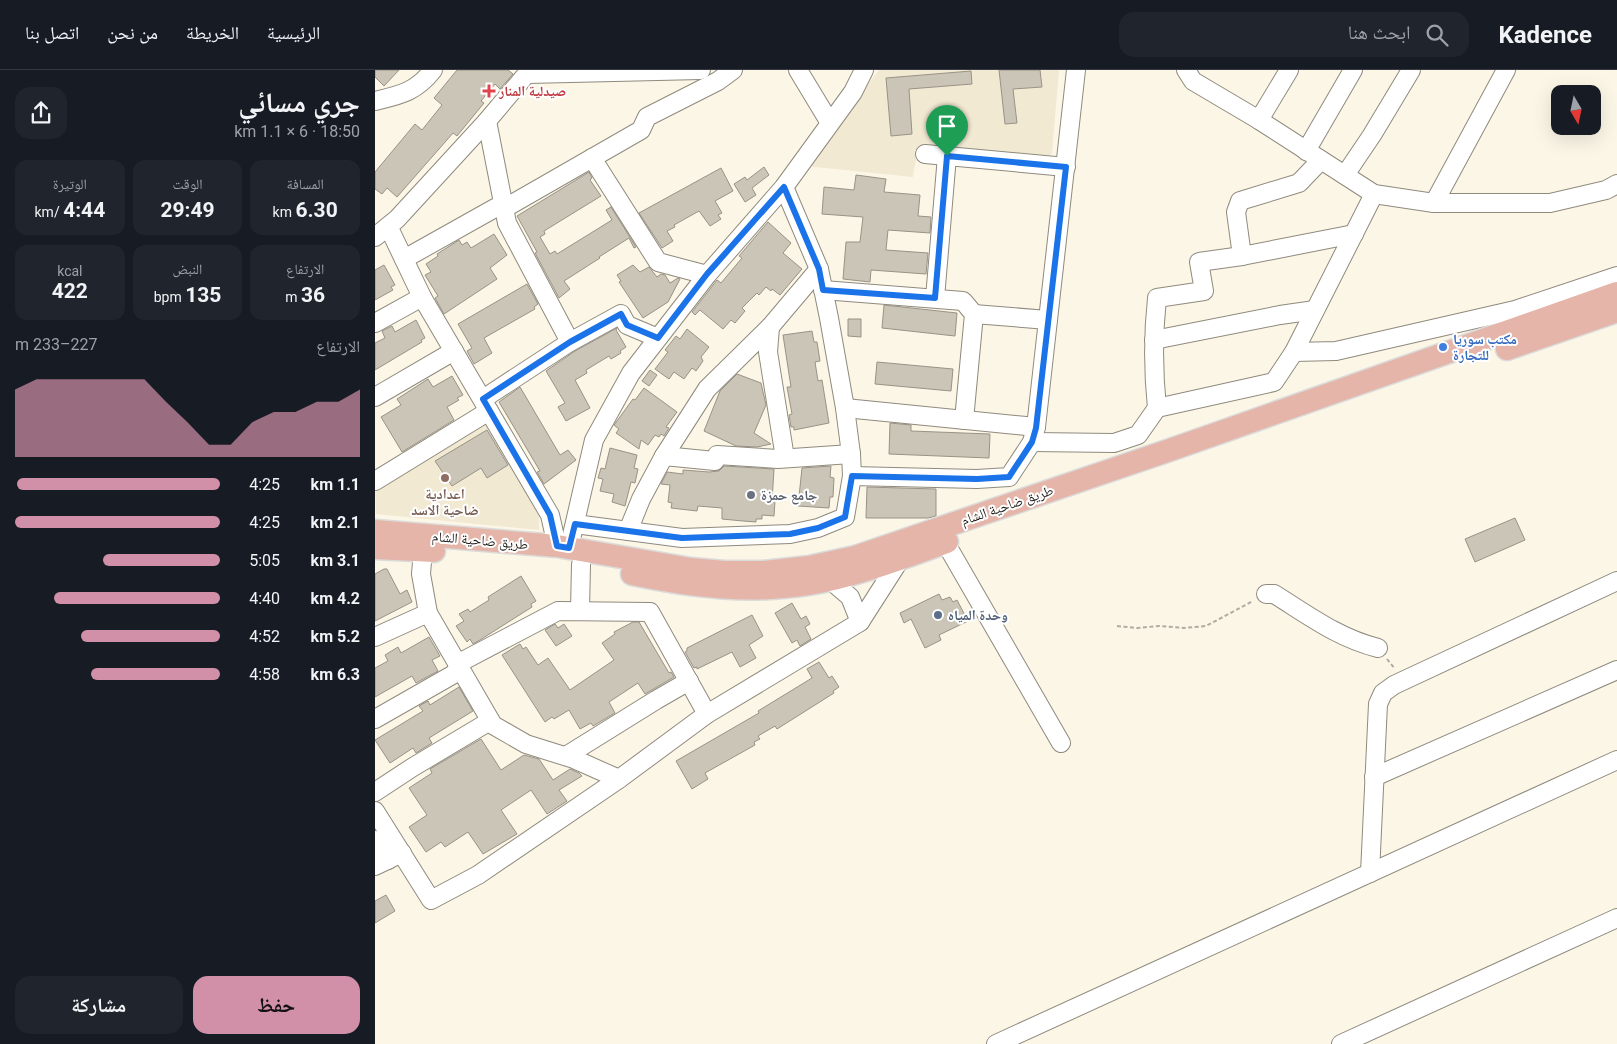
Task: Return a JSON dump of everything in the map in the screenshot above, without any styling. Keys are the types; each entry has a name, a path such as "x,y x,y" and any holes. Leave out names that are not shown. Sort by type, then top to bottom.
{"main road":[{"name":"طريق ضاحية الشام","path":"375,531 724,572 764,572 809,567 855,557 1167,451 1617,294"},
{"name":"طريق ضاحية الشام","path":"375,548 544,558 569,553 687,585 726,588 769,588 809,584 901,558 1617,311"}],"street":[{"path":"375,101 405,94 424,81 433,70"},
{"path":"580,611 569,553 550,515 422,297 403,259 382,232 487,121 528,72 701,70"},
{"path":"403,259 495,208 505,208 641,130 647,117 718,81 733,70"},
{"path":"798,70 830,123"},
{"path":"569,553 594,440 631,373 707,274 784,187 853,92 864,70"},
{"path":"852,476 977,479 1009,477 1034,435 1076,70"},
{"path":"1185,70 1193,81 1259,120 1374,194 1434,203 1550,203 1606,190 1617,184"},
{"path":"1259,120 1289,70"},
{"path":"1306,151 1353,70"},
{"path":"1345,175 1372,135 1411,70"},
{"path":"1434,203 1506,70"},
{"path":"487,121 507,223 570,342"},
{"path":"925,154 1066,167"},
{"path":"935,298 947,156"},
{"path":"592,158 658,262 707,274"},
{"path":"1242,256 1236,212 1241,201 1299,183 1321,160"},
{"path":"575,524 682,538 790,534 818,528 845,517 852,476 845,408 819,269 784,187"},
{"path":"1157,408 1274,382 1294,352 1374,194"},
{"path":"845,408 964,420 1034,435 1114,443 1138,435 1157,408 1154,376 1154,340 1157,298 1204,291 1199,262 1242,256 1354,234"},
{"path":"628,531 641,498 664,456 707,389 770,327 819,269"},
{"path":"1294,352 1336,351 1515,310 1617,276"},
{"path":"823,290 963,301 974,314 1048,320"},
{"path":"375,323 422,297"},
{"path":"1154,340 1315,310"},
{"path":"375,481 486,405 570,342 621,314 627,325 658,338"},
{"path":"964,420 974,314"},
{"path":"770,327 768,352 785,458"},
{"path":"375,397 454,351"},
{"path":"664,456 715,461 717,455 760,459 851,454"},
{"path":"945,542 1061,743"},
{"path":"423,550 421,574 428,613 493,725 526,744 566,756 619,779"},
{"path":"375,840 388,860 431,900 478,875 619,779 707,714 860,622 901,558"},
{"path":"829,579 850,597 860,622"},
{"path":"1370,873 1378,704 1383,693 1394,685 1617,581"},
{"path":"1266,594 1274,594 1322,626 1361,644 1378,648"},
{"path":"375,719 459,667 558,611 650,612 707,714"},
{"path":"375,637 428,613"},
{"path":"1374,777 1617,670"},
{"path":"566,756 689,681"},
{"path":"375,792 413,766 490,720"},
{"path":"996,1044 1617,760"},
{"path":"375,811 388,860"},
{"path":"1341,1044 1617,918"}],"path":[{"path":"1117,626 1184,628 1207,626 1266,594"}],"shaded area":[{"path":"879,70 1059,70 1052,153 1045,160 918,146 913,177 805,166"},
{"path":"488,422 539,514 539,530 376,514 375,485"}],"building":[{"path":"375,70 399,70 384,86 375,77"},
{"path":"457,70 508,70 513,74 500,89 495,84 481,101 484,103 457,136 453,133 397,197 387,188 382,194 375,189 375,172 415,124 422,130 442,105 434,98"},
{"path":"999,70 1040,70 1042,87 1013,89 1017,123 1005,124"},
{"path":"971,71 972,84 909,89 912,134 891,136 886,78"},
{"path":"764,167 769,175 752,188 756,195 745,202 734,184 745,177 747,180"},
{"path":"721,168 733,191 715,201 722,213 718,215 721,219 710,226 699,211 667,231 673,241 662,248 639,213"},
{"path":"589,172 592,178 590,180 601,196 544,231 545,234 540,237 550,254 555,251 557,254 612,220 606,210 611,207 636,247 634,248 629,238 599,257 564,281 570,289 559,298 517,216"},
{"path":"856,175 886,179 884,192 920,195 918,216 931,217 930,233 888,230 886,250 928,253 926,274 871,270 870,282 843,279 846,242 860,242 863,217 822,214 824,187 854,190"},
{"path":"768,222 791,243 783,253 802,269 780,295 766,287 759,295 757,293 742,308 745,311 735,323 731,320 723,329 700,310 695,315 692,312 717,280 721,283 742,258 739,256"},
{"path":"494,234 507,255 490,268 497,279 444,314 435,298 438,296 425,275 431,272 426,264 438,256 437,254 459,240 462,245 467,242 471,248"},
{"path":"384,265 395,285 391,287 393,290 375,300 375,270"},
{"path":"633,265 640,272 649,267 657,277 661,274 665,275 670,283 678,278 680,279 668,302 643,318 619,282 621,281 617,275"},
{"path":"527,284 538,304 534,307 535,309 484,338 492,353 474,364 467,351 472,348 458,324"},
{"path":"884,305 957,313 955,336 882,328"},
{"path":"848,319 861,319 861,337 848,336"},
{"path":"416,320 425,338 421,340 422,342 375,370 375,343 385,338 382,331 392,326 395,332"},
{"path":"617,328 616,330 626,347 620,351 621,353 611,359 609,356 586,370 587,373 575,380 590,408 566,421 558,407 565,403 546,371 575,351"},
{"path":"687,329 709,347 701,357 703,361 696,371 692,368 684,379 674,372 669,379 655,369 668,352 665,350 676,336 680,339"},
{"path":"812,331 814,342 817,342 820,361 815,362 818,381 822,380 829,423 794,430 794,427 791,427 789,415 792,414 787,387 791,387 783,335"},
{"path":"877,362 953,369 951,391 875,384"},
{"path":"650,370 657,375 649,386 642,381"},
{"path":"737,374 761,383 766,405 754,433 771,444 757,447 736,446 704,431 720,391"},
{"path":"452,376 463,395 457,398 459,400 447,407 454,420 402,452 381,417 401,405 397,399 428,379 433,387"},
{"path":"520,387 560,455 568,450 576,460 544,484 537,472 540,471 499,402"},
{"path":"644,388 677,412 666,427 669,428 664,436 661,434 659,437 655,435 648,445 641,440 639,449 616,433 619,429 614,425 633,399 635,400"},
{"path":"890,423 911,425 911,431 990,434 989,458 889,454"},
{"path":"487,430 508,465 487,478 481,468 452,486 435,461"},
{"path":"610,448 637,455 634,468 638,469 635,483 631,482 625,506 612,502 614,494 600,491 603,479 598,478 601,468 605,469"},
{"path":"724,466 774,469 772,501 775,501 774,516 762,515 762,519 756,519 756,522 743,521 722,519 722,508 698,506 697,511 671,508 672,503 668,502 670,485 661,484 667,472 683,474 683,470 719,471"},
{"path":"831,466 830,477 834,478 833,497 830,497 829,508 798,506 802,468"},
{"path":"867,487 936,489 936,516 928,518 866,518"},
{"path":"1515,518 1525,540 1475,562 1465,539"},
{"path":"387,569 400,594 407,590 412,602 375,621 375,574"},
{"path":"521,576 536,601 531,604 532,607 473,644 470,639 467,642 456,626 464,621 459,614 468,609 470,612 489,600 488,597"},
{"path":"939,594 942,600 950,597 953,602 957,600 968,621 939,635 941,640 925,648 911,619 904,623 900,613"},
{"path":"792,603 801,619 806,616 810,624 805,627 811,639 800,646 797,640 792,643 775,613"},
{"path":"752,615 763,636 749,645 756,658 740,667 732,652 697,669 697,667 694,668 685,652 687,648"},
{"path":"633,622 639,622 669,673 671,672 674,677 645,694 638,683 609,702 615,713 593,726 591,723 580,729 569,710 545,722 502,655 520,644 523,649 526,647 538,665 548,658 570,690 614,660 602,643 615,634 614,632"},
{"path":"555,624 558,628 564,624 572,636 556,646 545,630"},
{"path":"429,637 440,656 432,660 438,671 416,683 412,676 375,697 375,668 388,661 385,655 398,647 401,653"},
{"path":"819,662 829,678 832,676 839,687 833,691 834,693 777,729 775,726 758,736 760,739 754,742 755,745 705,773 708,779 692,789 676,761 759,713 758,711 812,678 807,669"},
{"path":"459,687 473,711 429,738 432,743 416,753 413,748 390,763 375,740 423,711 419,706 428,701 430,705"},
{"path":"481,739 501,770 524,755 539,759 553,780 570,769 582,776 559,790 567,801 547,814 531,790 501,810 517,834 483,854 468,832 445,847 441,842 426,852 409,827 427,815 409,788 432,773 430,769"},
{"path":"386,895 395,911 375,923 375,901"}],"place":[{"name":"صيدلية المنار","path":"489,91"},
{"name":"مكتب سوريا للتجارة","path":"1443,347"},
{"name":"اعدادية ضاحية الاسد","path":"445,478"},
{"name":"جامع حمزة","path":"751,495"},
{"name":"وحدة المياه","path":"938,615"}],"route":[{"path":"947,156 1066,167 1036,428 1032,442 1009,477 977,479 852,476 845,517 818,528 790,534 682,538 575,524 569,548 557,546 550,515 483,399 570,342 621,314 627,325 658,338 707,274 784,187 819,269 823,290 935,298 947,156"}]}
